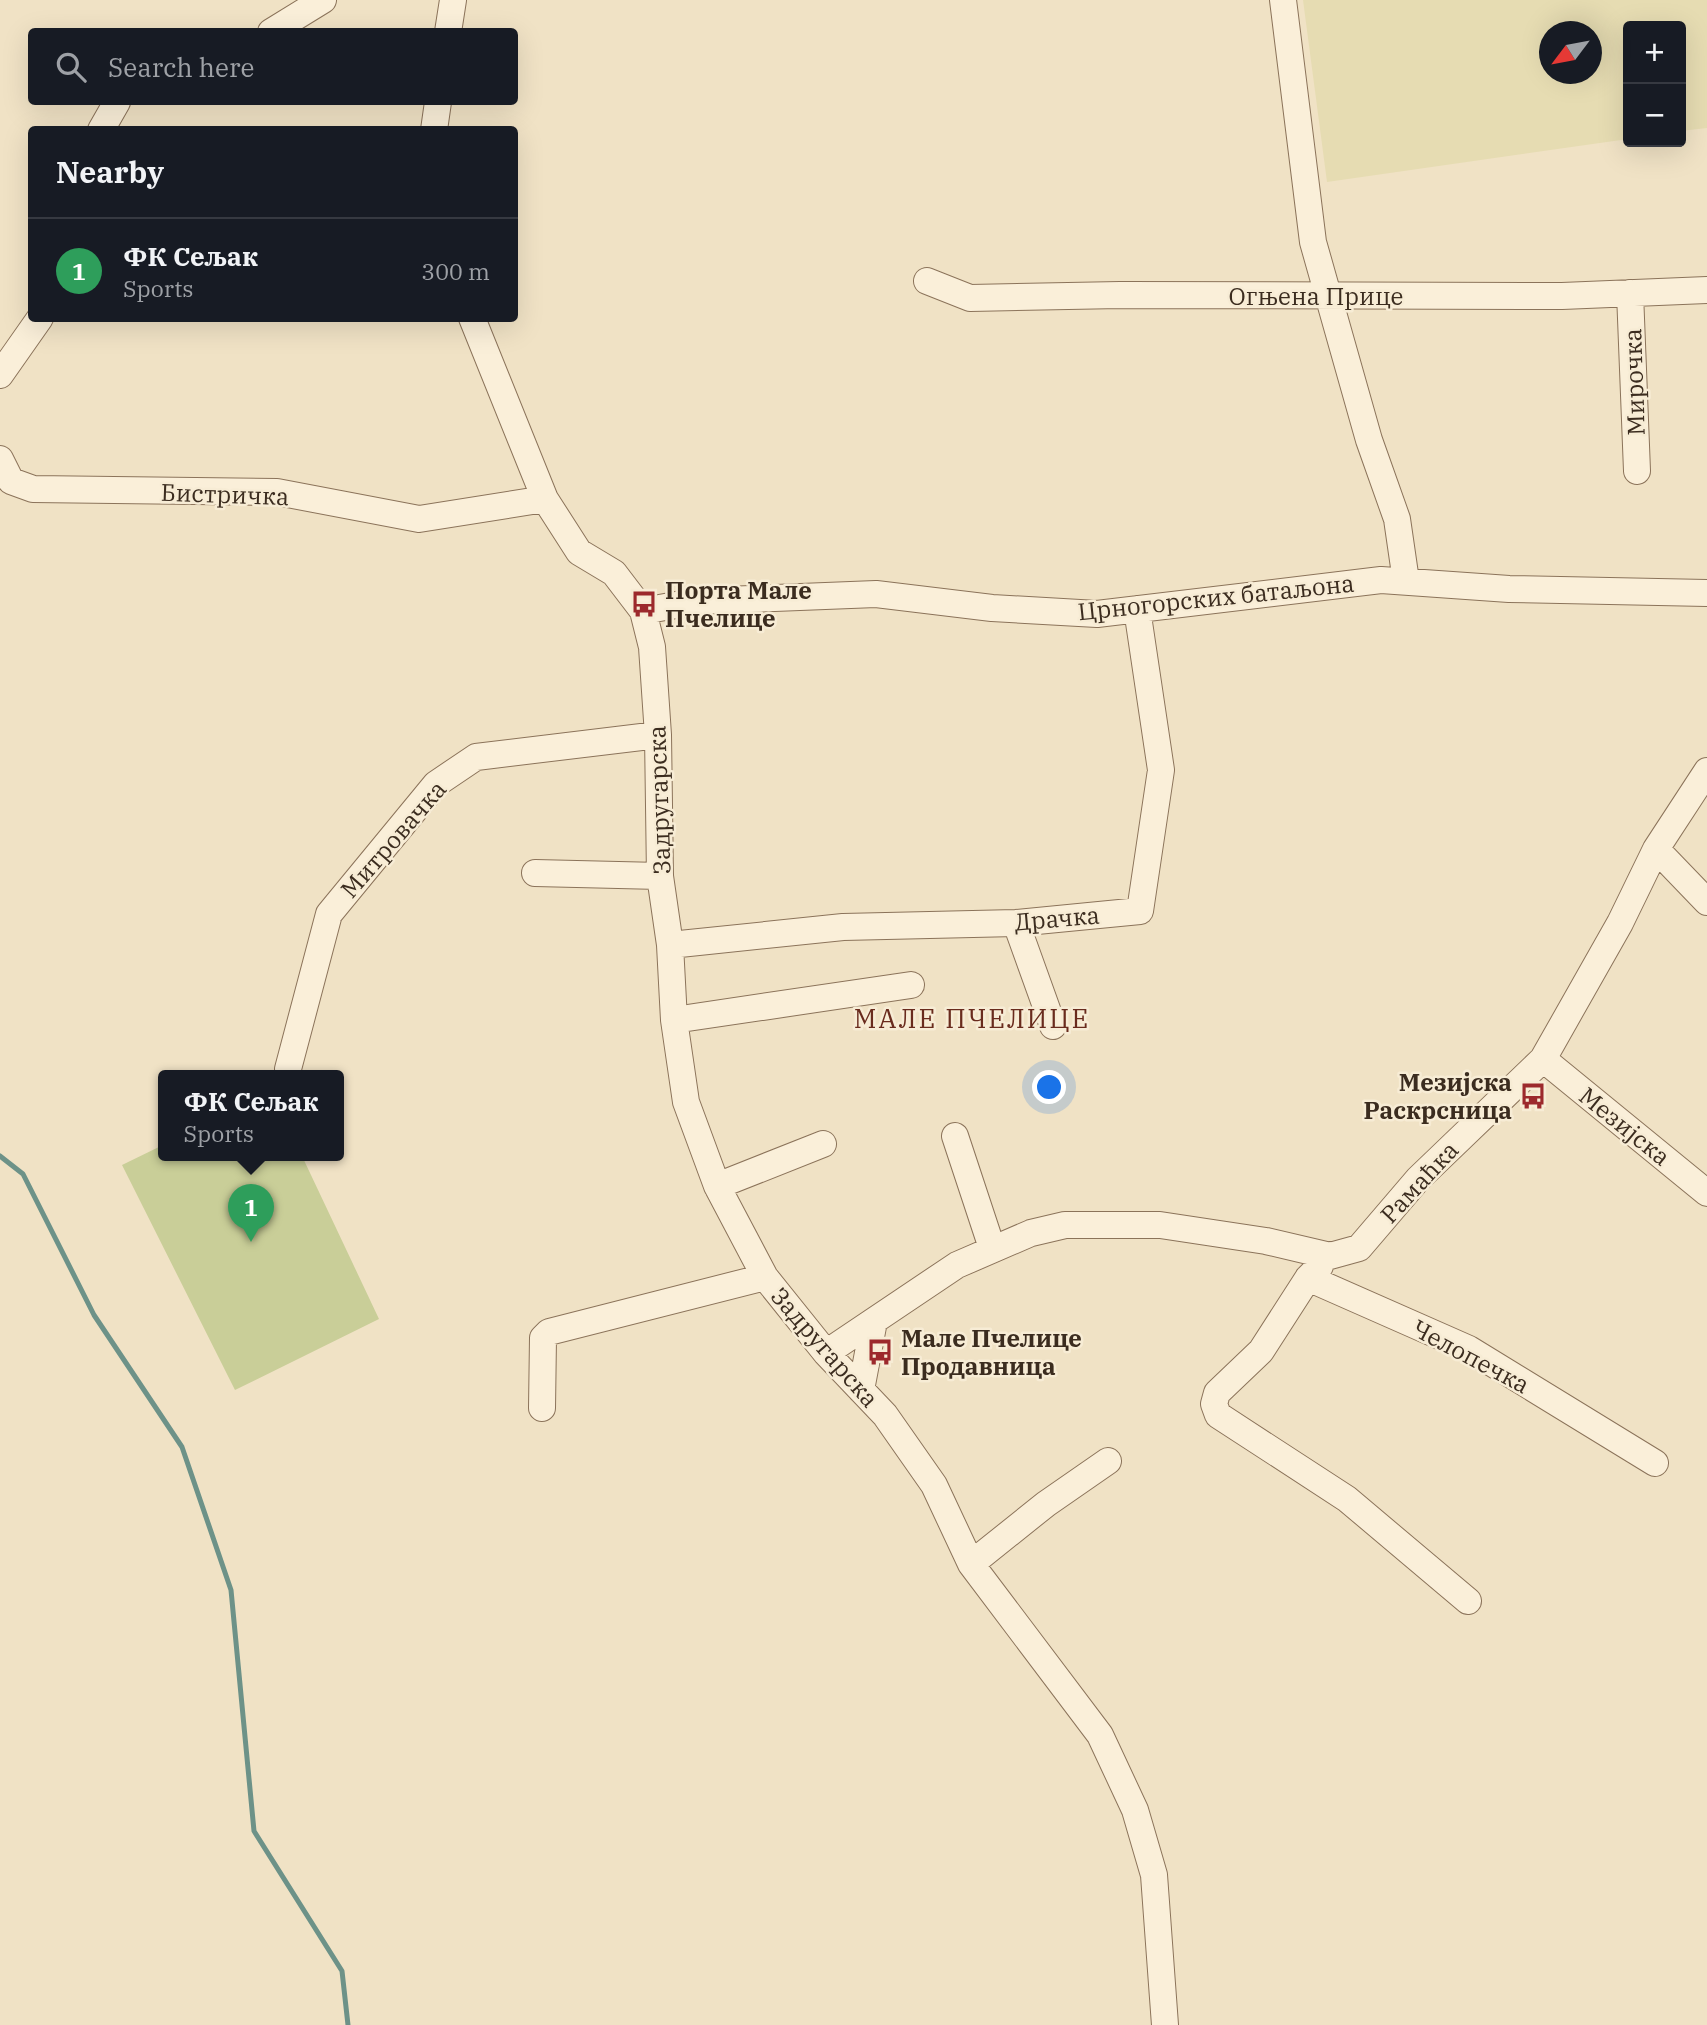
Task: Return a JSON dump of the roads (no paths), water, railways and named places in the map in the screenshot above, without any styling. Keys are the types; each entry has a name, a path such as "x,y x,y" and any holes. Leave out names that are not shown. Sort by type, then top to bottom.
{"street":[{"path":"278,28 323,0"},
{"path":"450,28 453,0"},
{"path":"1283,0 1313,242 1369,440 1397,519 1406,581"},
{"path":"103,126 115,105"},
{"path":"435,126 438,105"},
{"name":"Огњена Прице","path":"927,281 970,298 1562,296 1707,289"},
{"name":"Мирочка","path":"1630,293 1637,471"},
{"path":"0,375 37,322"},
{"path":"474,322 545,499 579,551 614,573 643,611"},
{"name":"Бистричка","path":"0,459 11,481 33,489 277,492 419,519 545,499"},
{"name":"Црногорских батаљона","path":"643,611 698,601 876,594 992,608 1097,614 1381,580 1509,589 1707,593"},
{"name":"Драчка","path":"670,945 843,927 1016,923 1140,911 1161,769 1137,609"},
{"name":"Задругарска","path":"643,611 652,647 658,735 660,876 670,945 674,1020 687,1102 717,1186 765,1277 826,1353 885,1415 934,1485 971,1564 1100,1735 1135,1810 1154,1875 1165,2025"},
{"name":"Митровачка","path":"288,1069 329,914 436,784 476,757 658,735"},
{"name":"Рамаћка","path":"1330,1256 1359,1248 1418,1179 1543,1059 1620,923 1656,849 1707,771"},
{"path":"1656,849 1707,902"},
{"path":"535,873 660,876"},
{"path":"1016,923 1053,1026"},
{"path":"674,1020 912,985"},
{"name":"Мезијска","path":"1543,1059 1707,1193"},
{"path":"955,1136 992,1248"},
{"path":"717,1186 822,1144"},
{"path":"826,1353 957,1265 992,1248 1065,1225 1160,1225 1266,1241 1330,1256"},
{"path":"1330,1256 1308,1278 1261,1351 1217,1393 1214,1404 1218,1415 1347,1499 1468,1601"},
{"path":"542,1408 543,1338 549,1332 765,1277"},
{"name":"Челопечка","path":"1308,1278 1469,1349 1655,1462"},
{"path":"861,1390 874,1321"},
{"path":"971,1564 1046,1504 1108,1461"}],"waterway":[{"path":"0,1156 23,1174 94,1315 182,1447 231,1590 254,1831 342,1971 348,2025"}],"place":[{"name":"Порта Мале Пчелице","path":"644,604"},
{"name":"Мезијска Раскрсница","path":"1533,1096"},
{"name":"ФК Сељак","path":"251,1242"},
{"name":"Мале Пчелице Продавница","path":"880,1352"}],"district":[{"name":"МАЛЕ ПЧЕЛИЦЕ","path":"972,1018"}]}
